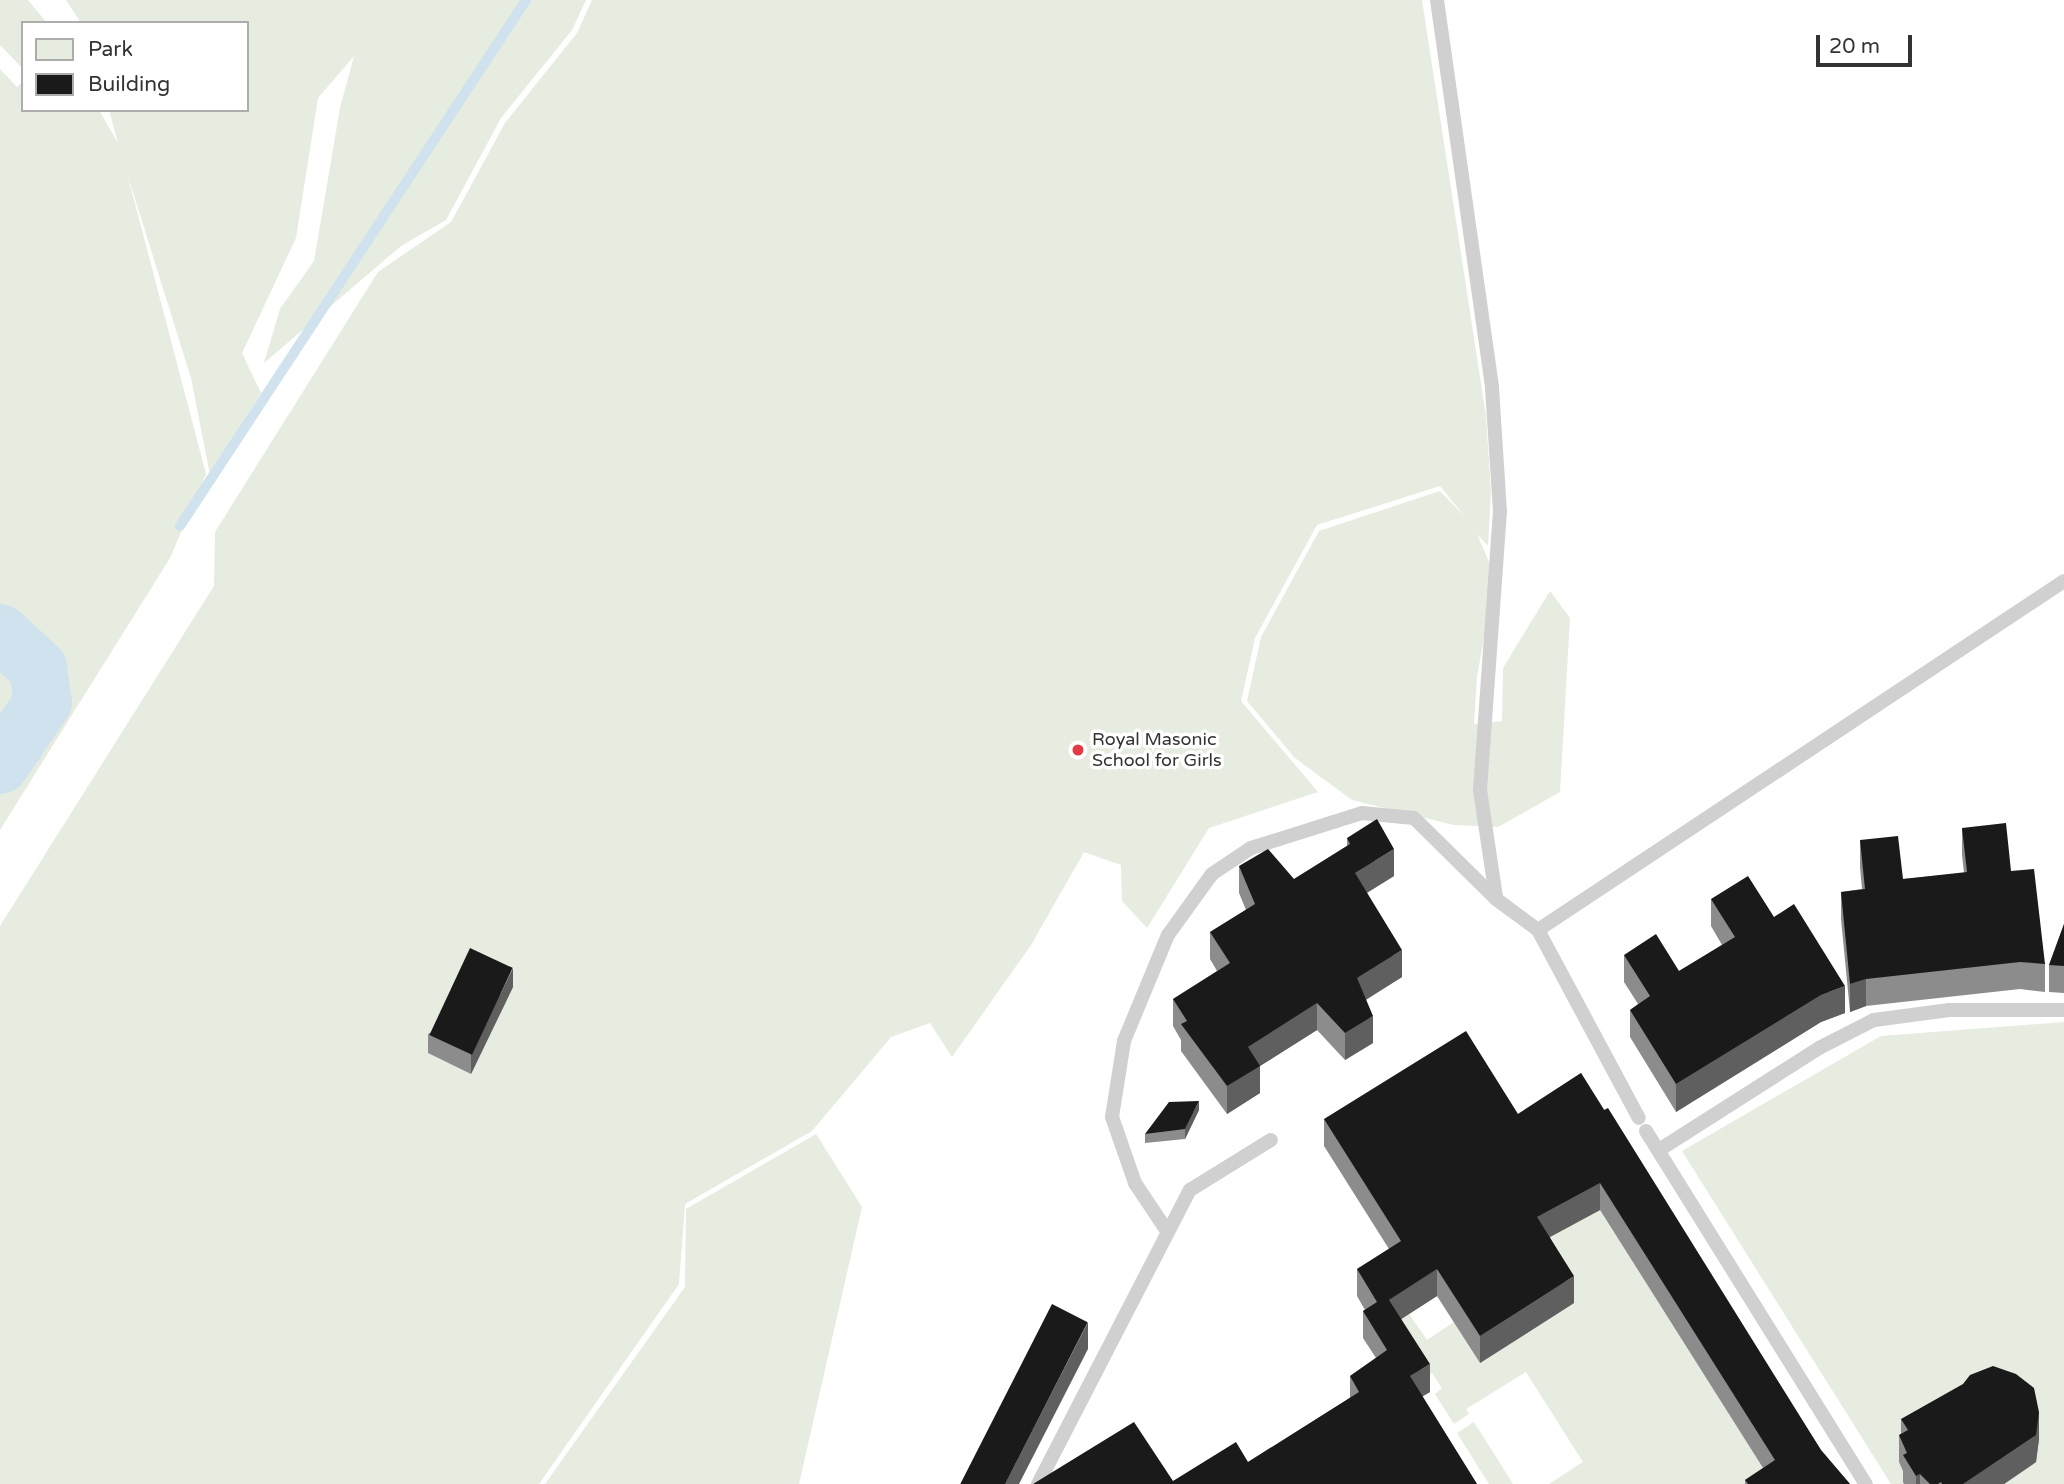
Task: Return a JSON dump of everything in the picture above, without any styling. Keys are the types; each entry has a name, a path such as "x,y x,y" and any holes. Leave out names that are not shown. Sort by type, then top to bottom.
{"lane":[{"path":"1437,0 1492,388 1500,512 1480,790 1496,899"},
{"path":"1538,930 2064,581"},
{"path":"1167,1231 1135,1183 1112,1116 1124,1041 1168,935 1212,874 1251,848 1362,813 1413,818 1496,899 1538,930 1643,1124 1866,1484"},
{"path":"1659,1150 1819,1048 1874,1020 1949,1010 2064,1010"},
{"path":"1038,1484 1190,1190 1271,1140"}],"green space":[{"path":"0,0 28,0 45,21 21,21 21,67 0,45"},
{"path":"66,0 586,0 572,30 501,118 446,220 401,246 264,363 280,309 314,261 340,108 354,56 318,98 296,238 242,353 261,393 210,475 191,378 127,173 206,474 170,558 0,830 0,69 17,87 21,83 21,112 100,112 118,143 110,112 248,112 248,21 80,21"},
{"path":"592,0 1422,0 1486,416 1491,492 1488,546 1477,534 1495,576 1477,677 1474,724 1502,721 1503,668 1550,591 1570,618 1560,792 1498,827 1454,825 1352,800 1295,758 1247,701 1261,637 1319,531 1440,491 1465,517 1440,486 1317,525 1255,638 1241,701 1318,792 1209,828 1147,928 1122,901 1121,865 1084,852 1031,945 952,1057 930,1023 891,1037 812,1131 685,1204 679,1284 539,1484 0,1484 0,926 214,586 215,532 378,272 451,222 505,123 577,33"},
{"path":"2064,1022 2064,1484 1891,1484 1682,1151 1881,1036"},
{"path":"816,1134 862,1207 799,1484 545,1484 685,1287 686,1209"},
{"path":"1591,1196 1773,1484 1549,1484 1583,1462 1526,1372 1466,1409 1469,1414 1454,1424 1435,1394 1442,1388 1432,1373 1422,1379 1390,1326 1409,1314 1427,1340 1454,1322 1480,1363 1574,1303 1516,1211"},
{"path":"1474,1422 1513,1484 1489,1484 1457,1433"}],"water":[{"path":"0,603 48,646 64,674 0,769 0,733 33,685 31,656 0,628"}],"building":[{"path":"1377,819 1394,849 1355,873 1402,950 1357,978 1373,1016 1345,1033 1317,1003 1248,1047 1260,1066 1227,1086 1181,1024 1187,1021 1173,999 1230,963 1210,932 1255,904 1239,866 1268,849 1294,879 1350,844 1347,838"},
{"path":"2006,823 2011,871 2034,869 2045,964 2020,962 1866,979 1850,984 1841,892 1865,889 1860,840 1898,836 1903,879 1967,872 1962,828"},
{"path":"1748,876 1774,917 1794,904 1845,986 1821,995 1676,1084 1630,1010 1650,996 1624,955 1656,934 1679,971 1735,937 1711,899"},
{"path":"2064,924 2064,966 2049,965"},
{"path":"470,948 513,968 472,1055 429,1035"},
{"path":"1466,1031 1518,1114 1581,1073 1604,1110 1608,1108 1821,1450 1850,1484 1748,1484 1745,1480 1775,1460 1600,1183 1537,1217 1574,1276 1480,1336 1437,1269 1389,1300 1430,1364 1410,1376 1477,1484 1033,1484 1134,1422 1173,1481 1236,1442 1248,1462 1359,1392 1350,1376 1387,1350 1363,1311 1377,1302 1357,1269 1401,1241 1324,1119"},
{"path":"1199,1101 1185,1129 1145,1134 1169,1102"},
{"path":"1052,1304 1088,1322 1005,1484 960,1484"},
{"path":"1993,1366 2016,1374 2034,1388 2039,1412 2036,1435 1963,1484 1930,1484 1920,1474 1916,1476 1903,1455 1907,1453 1899,1435 1908,1430 1901,1419 1963,1384 1970,1375"}],"waterway":[{"path":"180,526 526,0"},
{"path":"0,633 38,668 43,702 0,765"}],"place":[{"name":"Royal Masonic School for Girls","path":"1078,750"}]}
